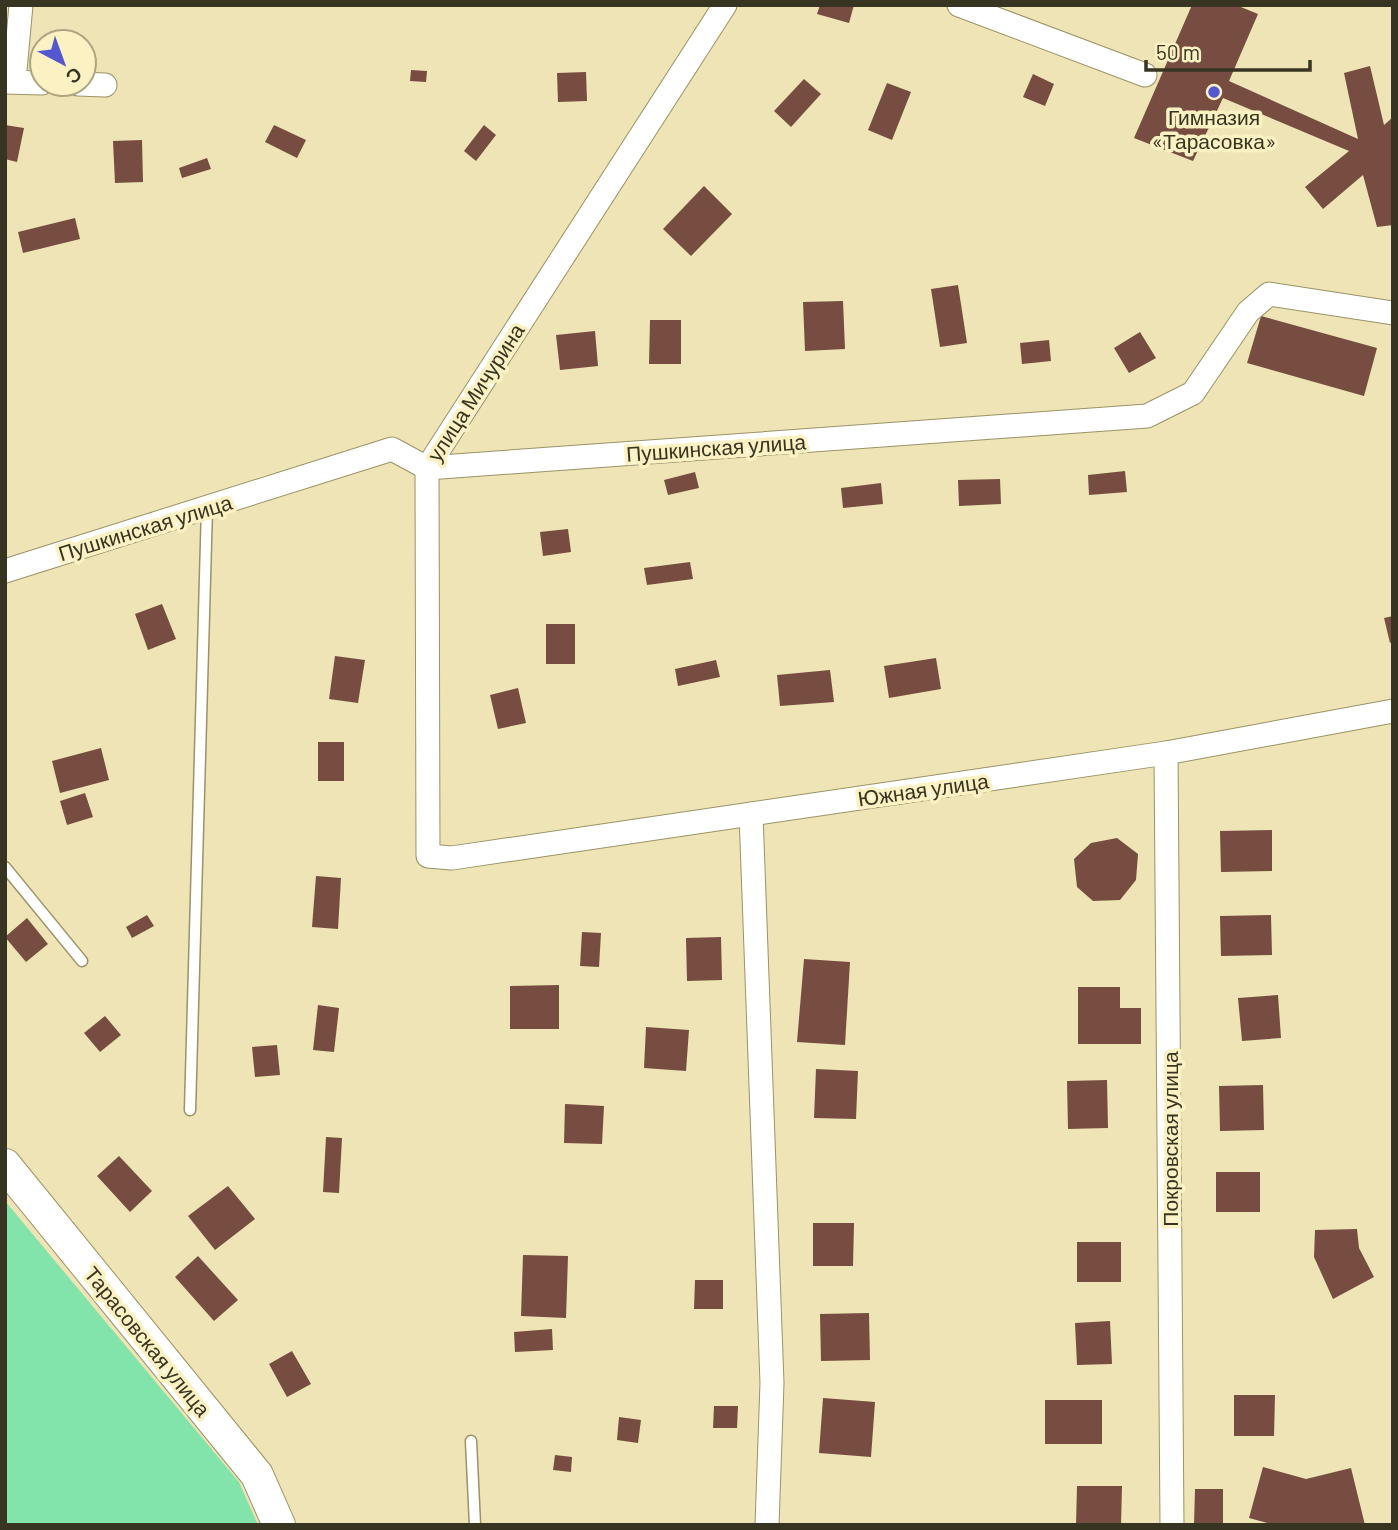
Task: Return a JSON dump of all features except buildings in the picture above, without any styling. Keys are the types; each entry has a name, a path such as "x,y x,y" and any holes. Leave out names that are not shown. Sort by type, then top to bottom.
{"main road":[{"name":"Тарасовская улица","path":"5,1165 257,1475 279,1525"}],"street":[{"path":"21,5 10,82 28,83"},
{"name":"улица Мичурина","path":"452,858 428,856 427,467 725,5"},
{"path":"959,5 1145,75"},
{"path":"98,85 105,85"},
{"name":"Пушкинская улица","path":"5,570 392,449 427,467 1147,416 1193,393 1248,312 1269,294 1393,313"},
{"name":"Южная улица","path":"452,858 1166,753 1393,711"},
{"name":"Покровская улица","path":"1166,753 1172,1525"},
{"path":"751,814 772,1383 767,1525"}],"lane":[{"path":"190,1110 206,507"},
{"path":"5,867 82,961"},
{"path":"471,1441 475,1525"}],"green space":[{"path":"5,1201 239,1482 258,1525 5,1525"}],"place":[{"name":"Гимназия «Тарасовка»","path":"1214,92"}]}
